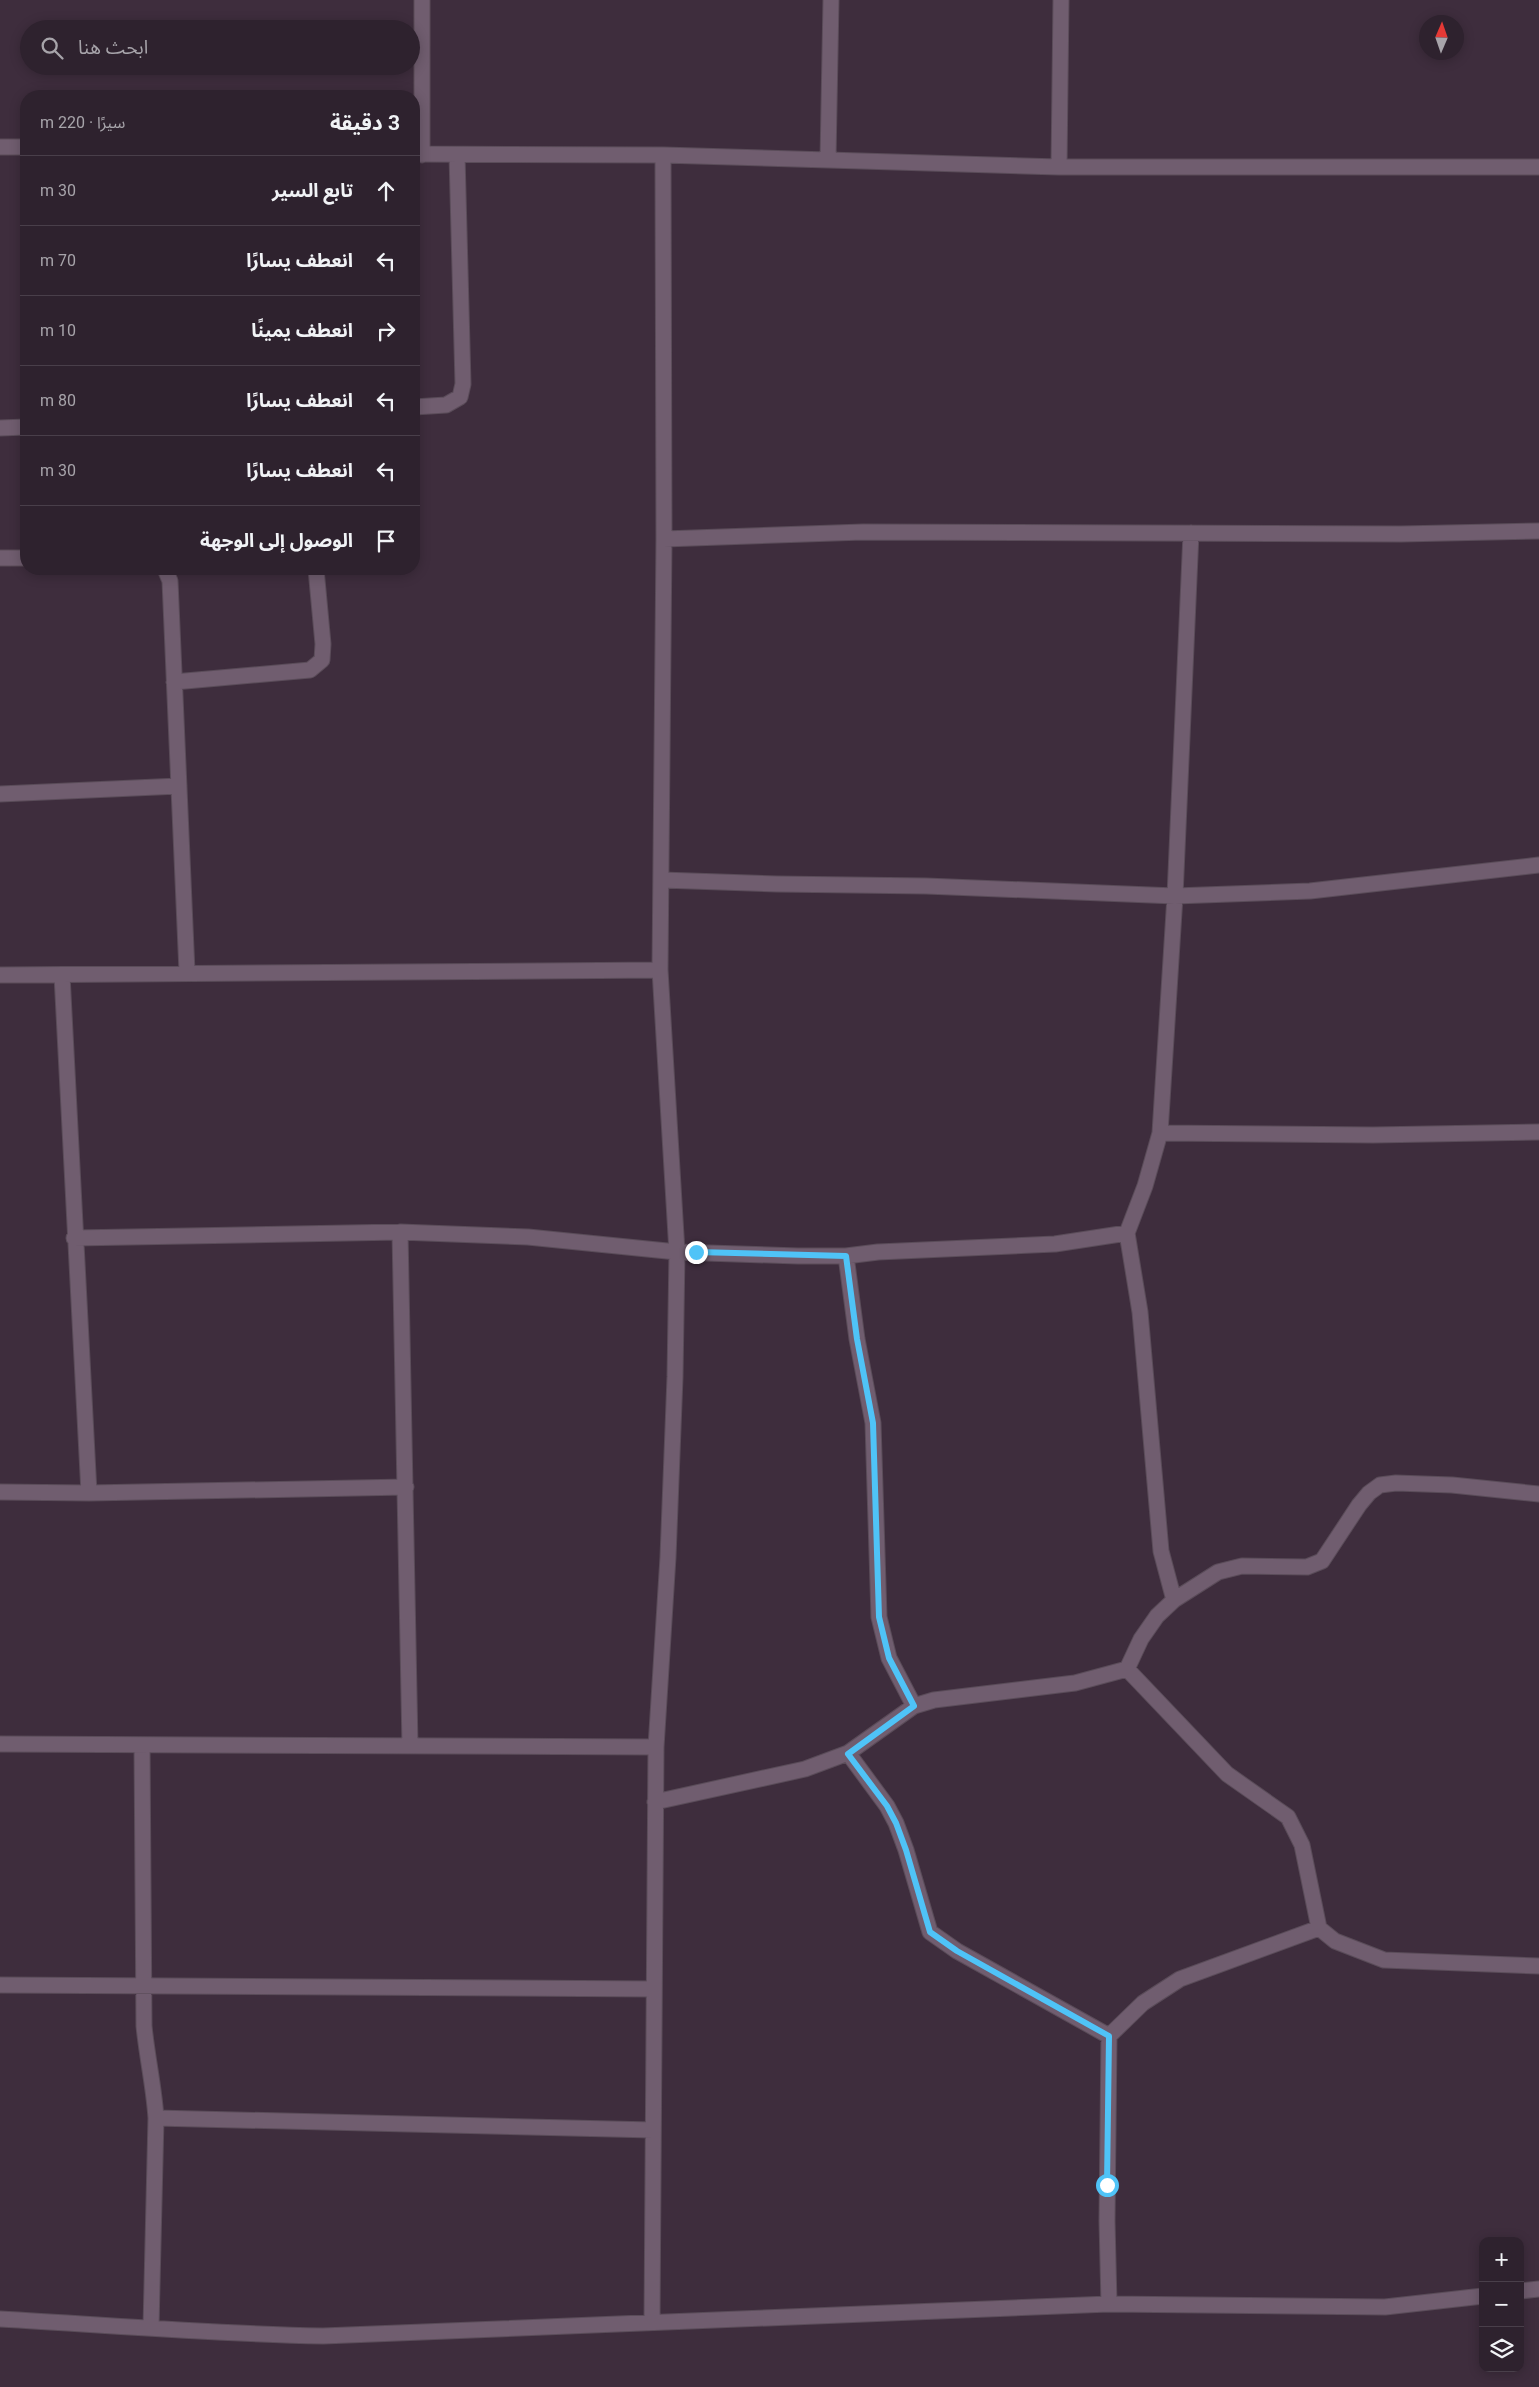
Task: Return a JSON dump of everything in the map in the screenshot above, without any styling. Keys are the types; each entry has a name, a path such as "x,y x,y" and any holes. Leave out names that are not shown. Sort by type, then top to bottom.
{"street":[{"path":"420,90 422,0"},
{"path":"828,159 831,0"},
{"path":"1059,167 1061,0"},
{"path":"0,147 20,148"},
{"path":"420,155 663,155 1059,167 1539,167"},
{"path":"420,407 446,405 460,397 463,384 457,155"},
{"path":"652,2322 656,1747 668,1557 675,1376 677,1252 660,970 664,539 663,155"},
{"path":"0,428 20,427"},
{"path":"664,539 863,532 1401,534 1539,531"},
{"path":"1174,1600 1161,1551 1140,1312 1127,1233 1145,1186 1160,1133 1175,896 1191,533"},
{"path":"0,558 20,558"},
{"path":"168,575 170,581 187,972"},
{"path":"174,682 310,670 322,660 323,644 317,575"},
{"path":"0,794 179,786"},
{"path":"662,880 926,886 1175,896 1310,891 1539,865"},
{"path":"0,975 187,972 660,970"},
{"path":"62,975 74,1238 89,1493"},
{"path":"1160,1133 1383,1135 1539,1132"},
{"path":"74,1238 400,1232 528,1237 677,1252 846,1256 878,1252 1055,1244 1127,1233"},
{"path":"400,1232 410,1746"},
{"path":"846,1256 857,1339 873,1423 879,1617 889,1658 914,1706"},
{"path":"655,1802 805,1769 848,1754 914,1706 934,1700 1074,1683 1127,1668 1141,1639 1152,1623 1174,1600 1218,1572 1242,1566 1307,1567 1322,1561 1359,1505 1369,1493 1380,1485 1396,1483 1452,1485 1539,1494"},
{"path":"0,1492 89,1493 406,1487"},
{"path":"1127,1668 1227,1774 1288,1817 1302,1845 1319,1928 1335,1941 1384,1960 1539,1966"},
{"path":"0,1744 656,1747"},
{"path":"142,1745 146,2050 155,2090 156,2118 151,2327"},
{"path":"848,1754 887,1806 896,1823 906,1850 930,1932 957,1951 1109,2036"},
{"path":"1109,2304 1107,2221 1109,2036 1143,2003 1180,1980 1319,1928"},
{"path":"0,1985 654,1989"},
{"path":"156,2118 653,2130"},
{"path":"1524,2291 1539,2289"},
{"path":"0,2319 151,2327 250,2335 323,2336 1109,2304 1385,2307 1479,2296"}],"route":[{"path":"696,1252 846,1256 857,1339 873,1423 879,1617 889,1658 914,1706 883,1726 848,1754 887,1806 896,1823 906,1850 930,1932 937,1939 957,1951 1109,2036 1107,2185"}]}
